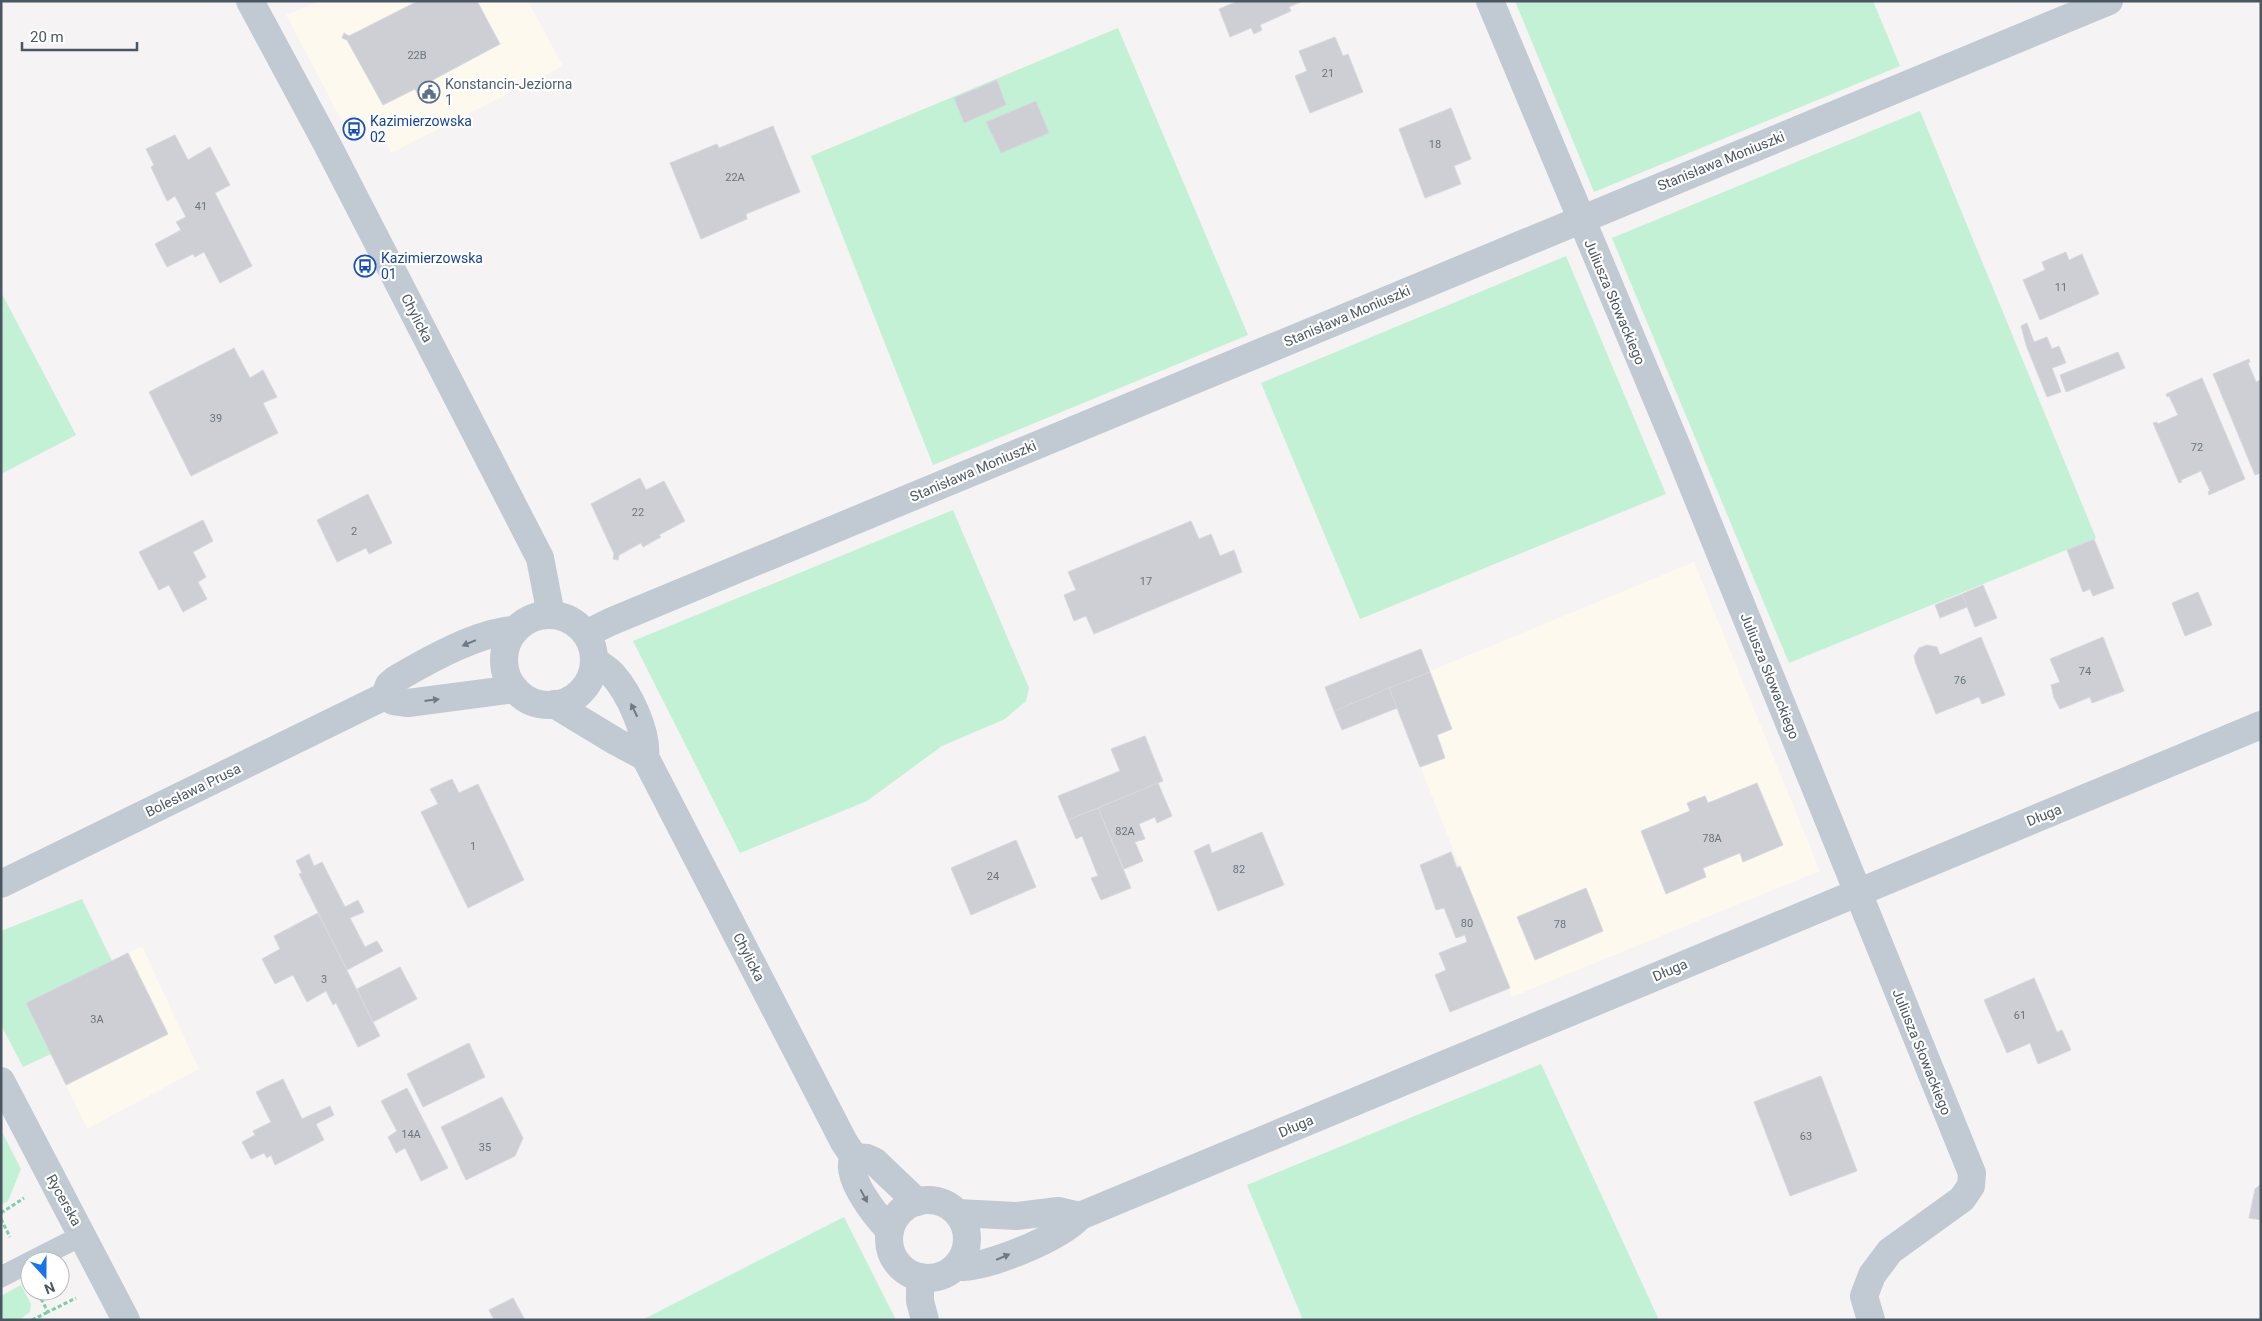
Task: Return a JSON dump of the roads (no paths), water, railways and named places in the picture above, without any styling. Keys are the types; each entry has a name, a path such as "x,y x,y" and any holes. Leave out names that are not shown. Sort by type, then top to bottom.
{"street":[{"name":"Juliusza Słowackiego","path":"1490,1 1684,465 1972,1173 1972,1186 1962,1199 1890,1251 1872,1275 1864,1296 1871,1320"},
{"name":"Stanisława Moniuszki","path":"586,634 610,622 2109,1"},
{"name":"Chylicka","path":"251,2 327,144 540,558 551,615"},
{"path":"551,615 565,618 577,624 586,634 592,647 594,660 592,673 586,686 577,696 565,702 554,704 532,702 515,689 509,680 505,667 505,654 508,641 515,630 526,622 538,617 551,615"},
{"name":"Bolesława Prusa","path":"1,884 362,705 385,696 389,685 405,674 476,640 503,631 515,630"},
{"name":"Chylicka","path":"594,660 614,676 629,701 645,739 645,757 844,1142 854,1157 852,1172 856,1182 876,1216 890,1230"},
{"path":"385,696 393,701 408,703 515,689"},
{"path":"554,704 645,757"},
{"name":"Długa","path":"956,1267 965,1268 992,1262 1068,1227 1080,1216 2261,726"},
{"name":"Rycerska","path":"1,1081 126,1320"},
{"path":"854,1157 874,1160 917,1202"},
{"path":"930,1200 942,1202 958,1213 967,1231 967,1244 963,1257 956,1267 945,1275 933,1278 920,1277 908,1272 899,1264 892,1253 890,1230 900,1212 917,1202 930,1200"},
{"path":"958,1213 1016,1216 1058,1211 1080,1216"},
{"path":"920,1277 920,1301 925,1320"}],"lane":[{"path":"52,1251 83,1235"},
{"path":"1,1277 20,1268"}],"place":[{"name":"Konstancin-Jeziorna 1","path":"429,92"},
{"name":"Kazimierzowska 02","path":"354,129"},
{"name":"Kazimierzowska 01","path":"365,266"}]}
